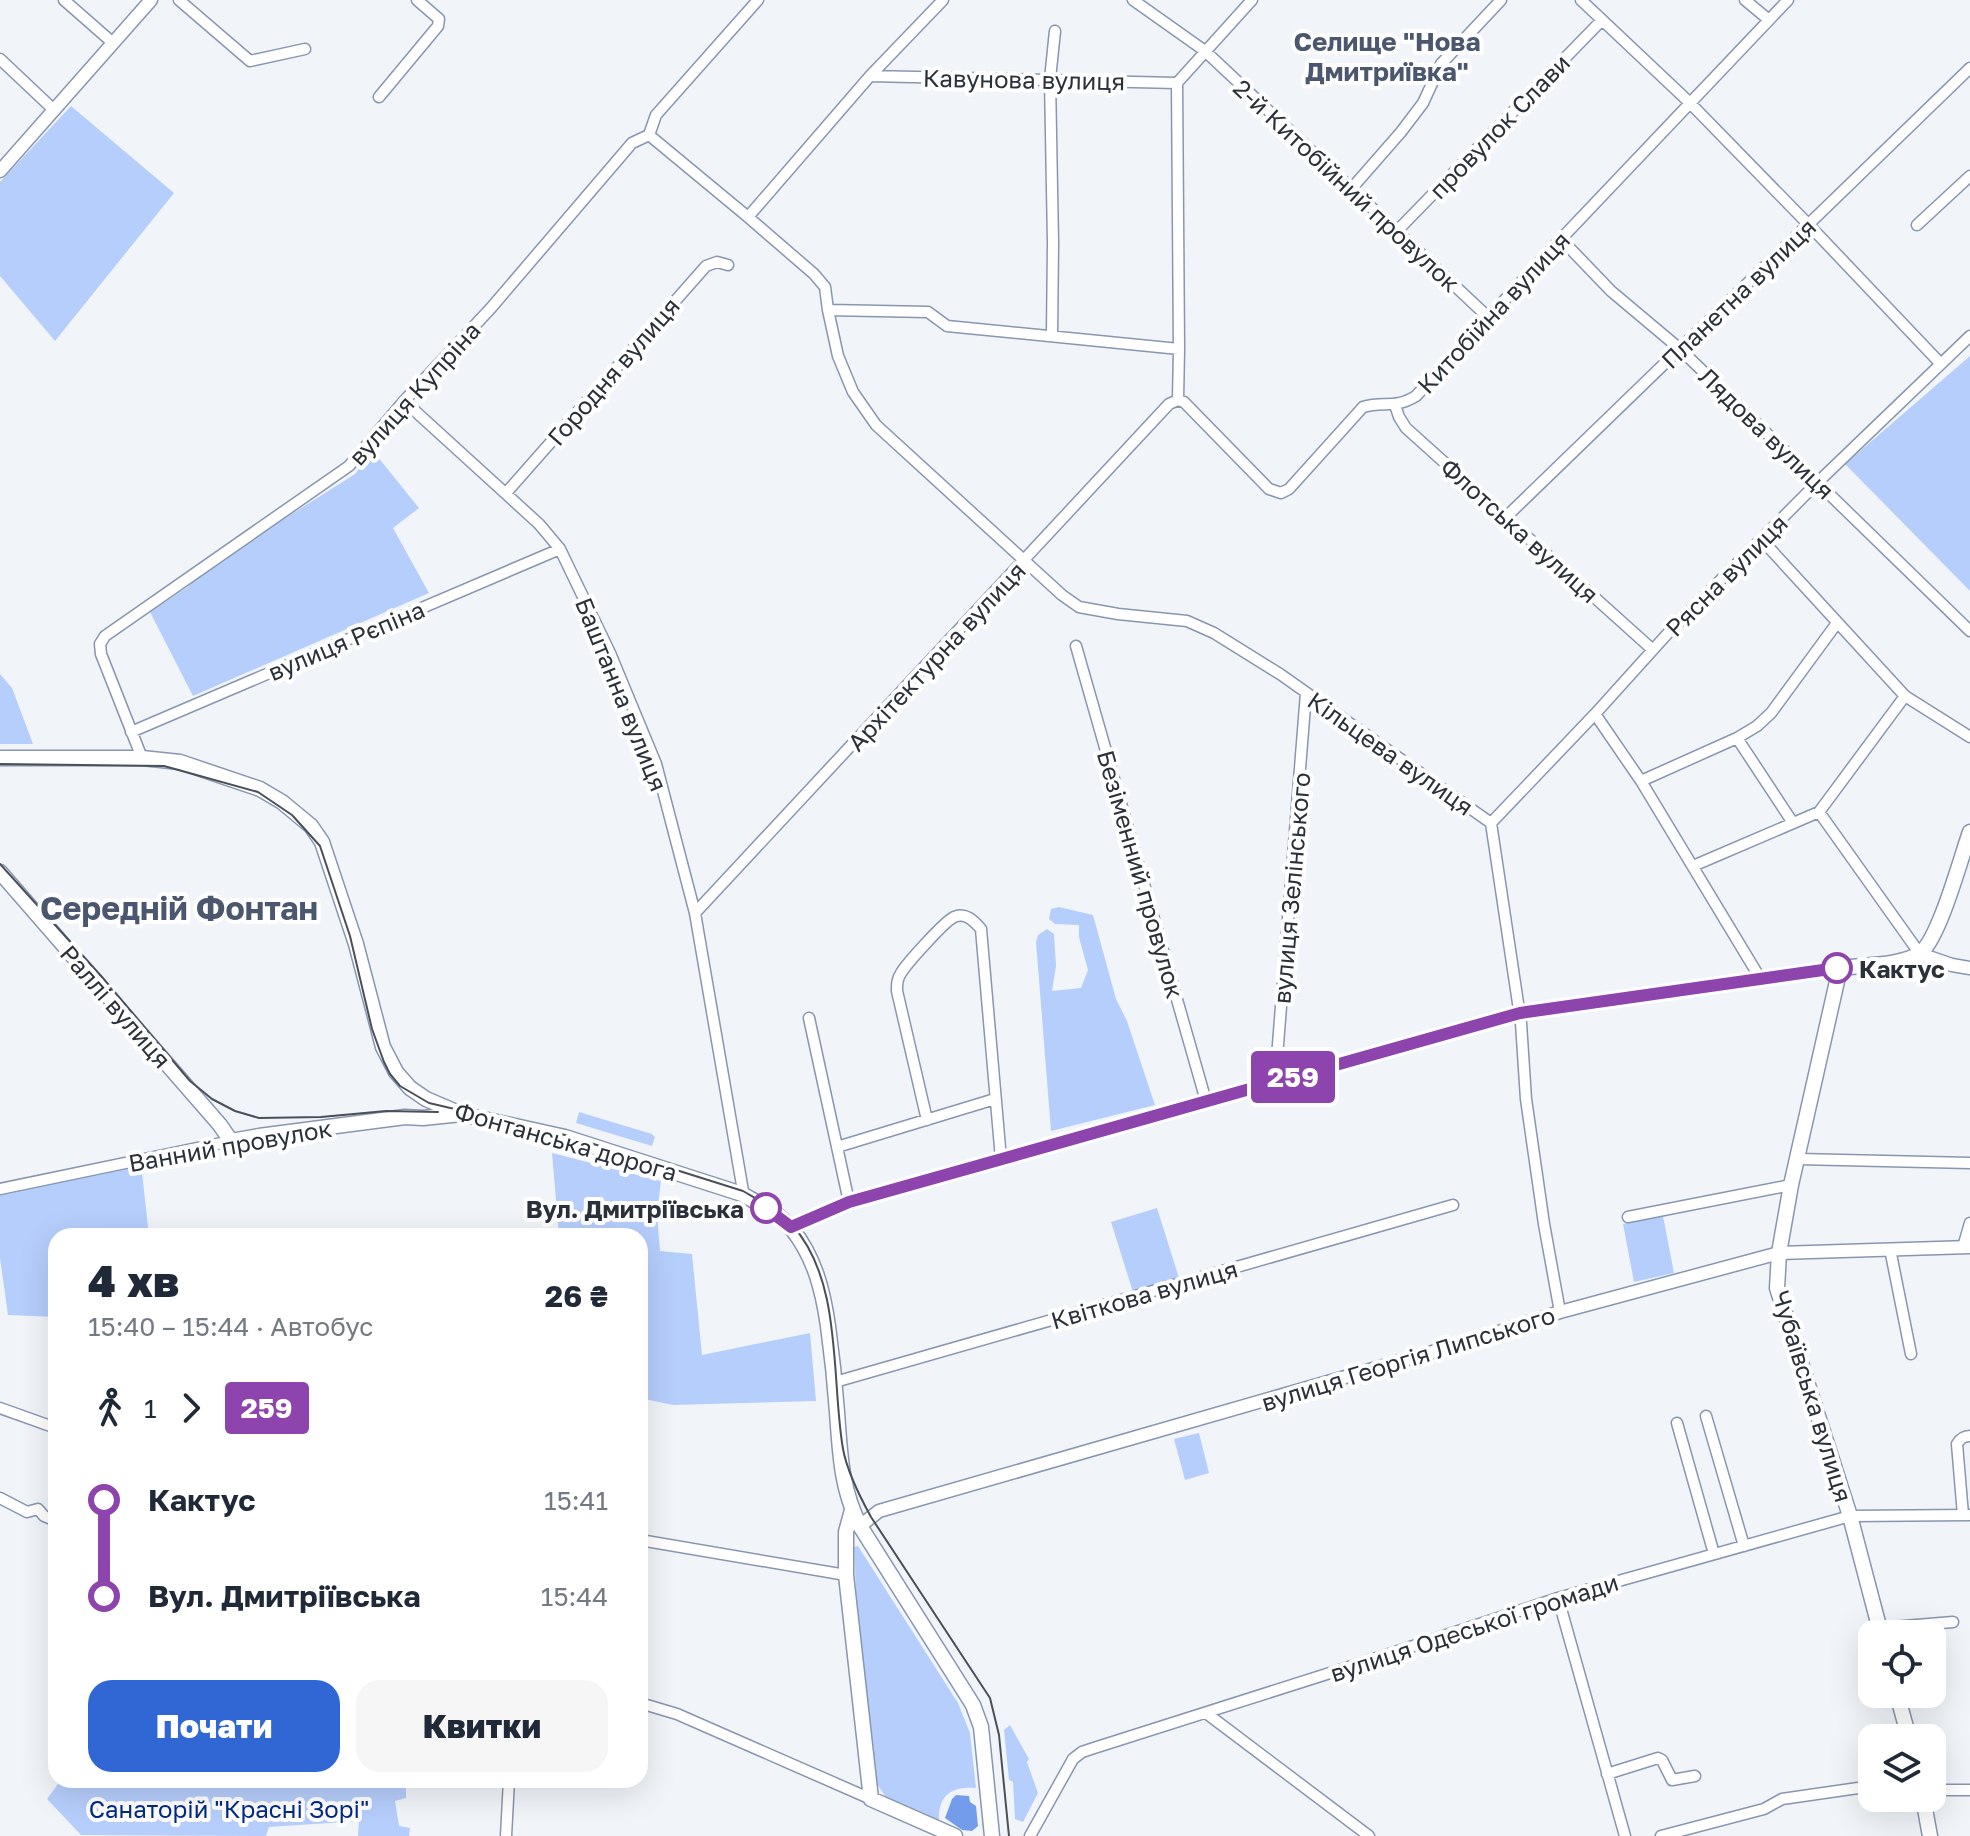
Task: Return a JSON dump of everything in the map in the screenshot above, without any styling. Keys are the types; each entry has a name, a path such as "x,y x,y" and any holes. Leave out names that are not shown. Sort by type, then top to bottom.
{"main road":[{"name":"Фонтанська дорога","path":"0,758 142,758 180,762 260,789 297,812 322,842 351,929 383,1047 396,1072 410,1088 426,1099 461,1114 565,1137 742,1194 791,1227 815,1266 823,1293 835,1382 843,1479 857,1532 846,1575 871,1799"},
{"path":"0,768 27,758"},
{"path":"1840,968 1895,962 1920,954 1934,935 1970,832"},
{"name":"Раллі вулиця","path":"0,872 231,1141"},
{"name":"Чубаївська вулиця","path":"1840,968 1791,1185 1779,1253 1777,1288 1850,1516 1877,1620"},
{"path":"405,1117 419,1109 421,1104 417,1093"},
{"name":"Ванний провулок","path":"231,1141 405,1117 461,1114"},
{"path":"857,1532 973,1705 981,1727 992,1836"},
{"path":"871,1799 955,1836"},
{"path":"1926,1812 1930,1836"}],"street":[{"path":"64,0 113,43"},
{"path":"0,171 151,0"},
{"path":"179,0 250,61 305,49"},
{"path":"379,97 438,26 439,19 417,0"},
{"name":"вулиця Купріна","path":"142,758 101,654 100,644 105,636 349,466 404,401 491,308 632,143 649,135 656,115 758,0"},
{"path":"748,217 870,76 943,0"},
{"name":"2-й Китобійний провулок","path":"1133,0 1205,51 1489,318"},
{"path":"1178,400 1177,83 1252,0"},
{"path":"1352,188 1423,103 1441,64 1501,0"},
{"path":"1581,0 1689,102 1940,363"},
{"path":"1745,0 1769,20"},
{"name":"Китобійна вулиця","path":"1178,400 1187,405 1269,489 1281,493 1289,489 1363,407 1395,405 1416,396 1788,0"},
{"name":"провулок Слави","path":"1396,232 1602,20"},
{"path":"1052,336 1050,79 1055,31"},
{"path":"0,59 54,110"},
{"name":"Планетна вулиця","path":"1506,517 1970,68"},
{"name":"Кавунова вулиця","path":"870,76 1177,83"},
{"path":"649,135 814,274 825,287 838,356"},
{"path":"1917,225 1970,176"},
{"name":"Лядова вулиця","path":"1561,239 1611,291 1680,349 1970,631"},
{"name":"Городня вулиця","path":"506,493 706,266 717,262 728,265"},
{"path":"828,310 928,312 947,326 1179,349"},
{"name":"Рясна вулиця","path":"1491,823 1669,632 1818,482 1970,336"},
{"path":"828,347 838,356"},
{"name":"Кільцева вулиця","path":"838,356 853,392 876,425 1062,595 1079,607 1187,621 1227,641 1280,674 1491,823 1520,1013 1526,1099 1560,1312"},
{"name":"Архітектурна вулиця","path":"695,913 1169,404 1178,400"},
{"name":"Баштанна вулиця","path":"404,401 539,524 560,549 610,653 656,764 695,913 742,1194"},
{"name":"Флотська вулиця","path":"1395,405 1406,428 1653,650"},
{"path":"1761,539 1905,696 1970,737"},
{"name":"вулиця Рєпіна","path":"131,732 560,549"},
{"path":"1641,781 1757,726 1771,713 1837,623"},
{"name":"Безіменний провулок","path":"1076,646 1206,1101"},
{"name":"вулиця Зелінського","path":"1275,1082 1306,693"},
{"path":"1693,866 1819,812 1905,696"},
{"path":"1595,714 1641,781 1760,978"},
{"path":"1737,738 1793,823"},
{"path":"1819,812 1920,954 1970,968"},
{"path":"927,1120 897,980 903,969 954,917 963,916 972,919 981,929 1001,1159"},
{"path":"791,1227 849,1202 1520,1013 1840,968"},
{"path":"809,1018 849,1202"},
{"path":"837,1147 995,1099"},
{"name":"Ванний провулок","path":"0,1189 231,1141"},
{"path":"1798,1159 1970,1163"},
{"path":"1628,1217 1791,1185"},
{"name":"Квіткова вулиця","path":"835,1382 1453,1205"},
{"path":"1967,1247 1970,1223"},
{"name":"вулиця Георгія Липського","path":"857,1532 879,1511 1474,1340 1560,1312 1779,1253 1967,1247"},
{"path":"1890,1249 1911,1354"},
{"path":"0,1408 48,1425"},
{"path":"1706,1416 1744,1546"},
{"path":"1677,1423 1714,1554"},
{"path":"1966,1515 1957,1444 1960,1439 1970,1436"},
{"path":"0,1498 27,1512 38,1509 48,1518"},
{"name":"вулиця Одеської громади","path":"1030,1836 1066,1769 1082,1752 1558,1598 1850,1516 1966,1515"},
{"path":"648,1541 846,1575"},
{"path":"1558,1598 1625,1836"},
{"path":"1946,1623 1953,1622"},
{"path":"648,1705 677,1714 871,1799"},
{"path":"1206,1713 1369,1836"},
{"path":"1607,1774 1658,1758 1672,1780 1695,1776"},
{"path":"506,1836 509,1788"},
{"path":"1661,1836 1764,1809 1782,1799 1858,1788"},
{"path":"1946,1790 1970,1790"}],"green space":[{"path":"71,106 174,193 55,341 0,276 0,182"},
{"path":"1970,356 1970,591 1845,464"},
{"path":"373,451 419,508 393,528 429,593 193,696 150,612 189,586 189,579 355,474"},
{"path":"0,674 12,688 33,744 0,744"},
{"path":"1059,907 1093,915 1116,999 1127,1021 1155,1105 1051,1131 1036,942 1038,935 1047,929 1054,934 1056,966 1052,991 1081,988 1088,970 1079,925 1055,924 1049,919 1051,909"},
{"path":"579,1112 652,1134 655,1137 652,1146 576,1123"},
{"path":"552,1153 661,1181 657,1213 660,1251 692,1254 702,1355 810,1333 816,1401 673,1405 648,1400 648,1228 558,1228"},
{"path":"141,1163 148,1228 48,1228 48,1317 8,1315 0,1258 0,1194"},
{"path":"1157,1208 1179,1278 1133,1292 1111,1222"},
{"path":"1663,1216 1674,1273 1634,1282 1623,1224"},
{"path":"1199,1433 1209,1473 1185,1480 1174,1439"},
{"path":"858,1546 958,1703 970,1733 976,1788 959,1789 947,1794 941,1805 939,1822 889,1802 875,1781 856,1593 854,1547"},
{"path":"1010,1725 1029,1759 1027,1762 1038,1793 1023,1822 1015,1819 1013,1782 1009,1780 1004,1730"},
{"name":"Санаторій \"Красні Зорі\"","path":"55,1788 406,1788 406,1798 395,1801 399,1826 410,1828 409,1836 358,1836 359,1821 269,1827 266,1836 81,1835 47,1799"}],"water":[{"path":"956,1795 969,1796 970,1802 976,1806 978,1826 972,1831 962,1830 945,1818"}],"tram line":[{"path":"0,764 164,766 258,792 292,815 320,846 350,936 372,1029 384,1062 400,1086 429,1103 565,1135 743,1191 776,1211 793,1226 809,1249 828,1303 839,1422 848,1466 871,1517 990,1698 999,1735 1009,1836"},
{"path":"0,864 190,1081 212,1099 235,1111 259,1118 321,1117 386,1111 438,1112"}],"bus line":[{"name":"259","path":"766,1208 791,1227 849,1202 1520,1013 1837,968"}],"place":[{"name":"Кактус","path":"1837,968"},
{"name":"Вул. Дмитріївська","path":"766,1208"}],"district":[{"name":"Селище \"Нова Дмитриївка\"","path":"1387,56"},
{"name":"Середній Фонтан","path":"179,908"}]}
